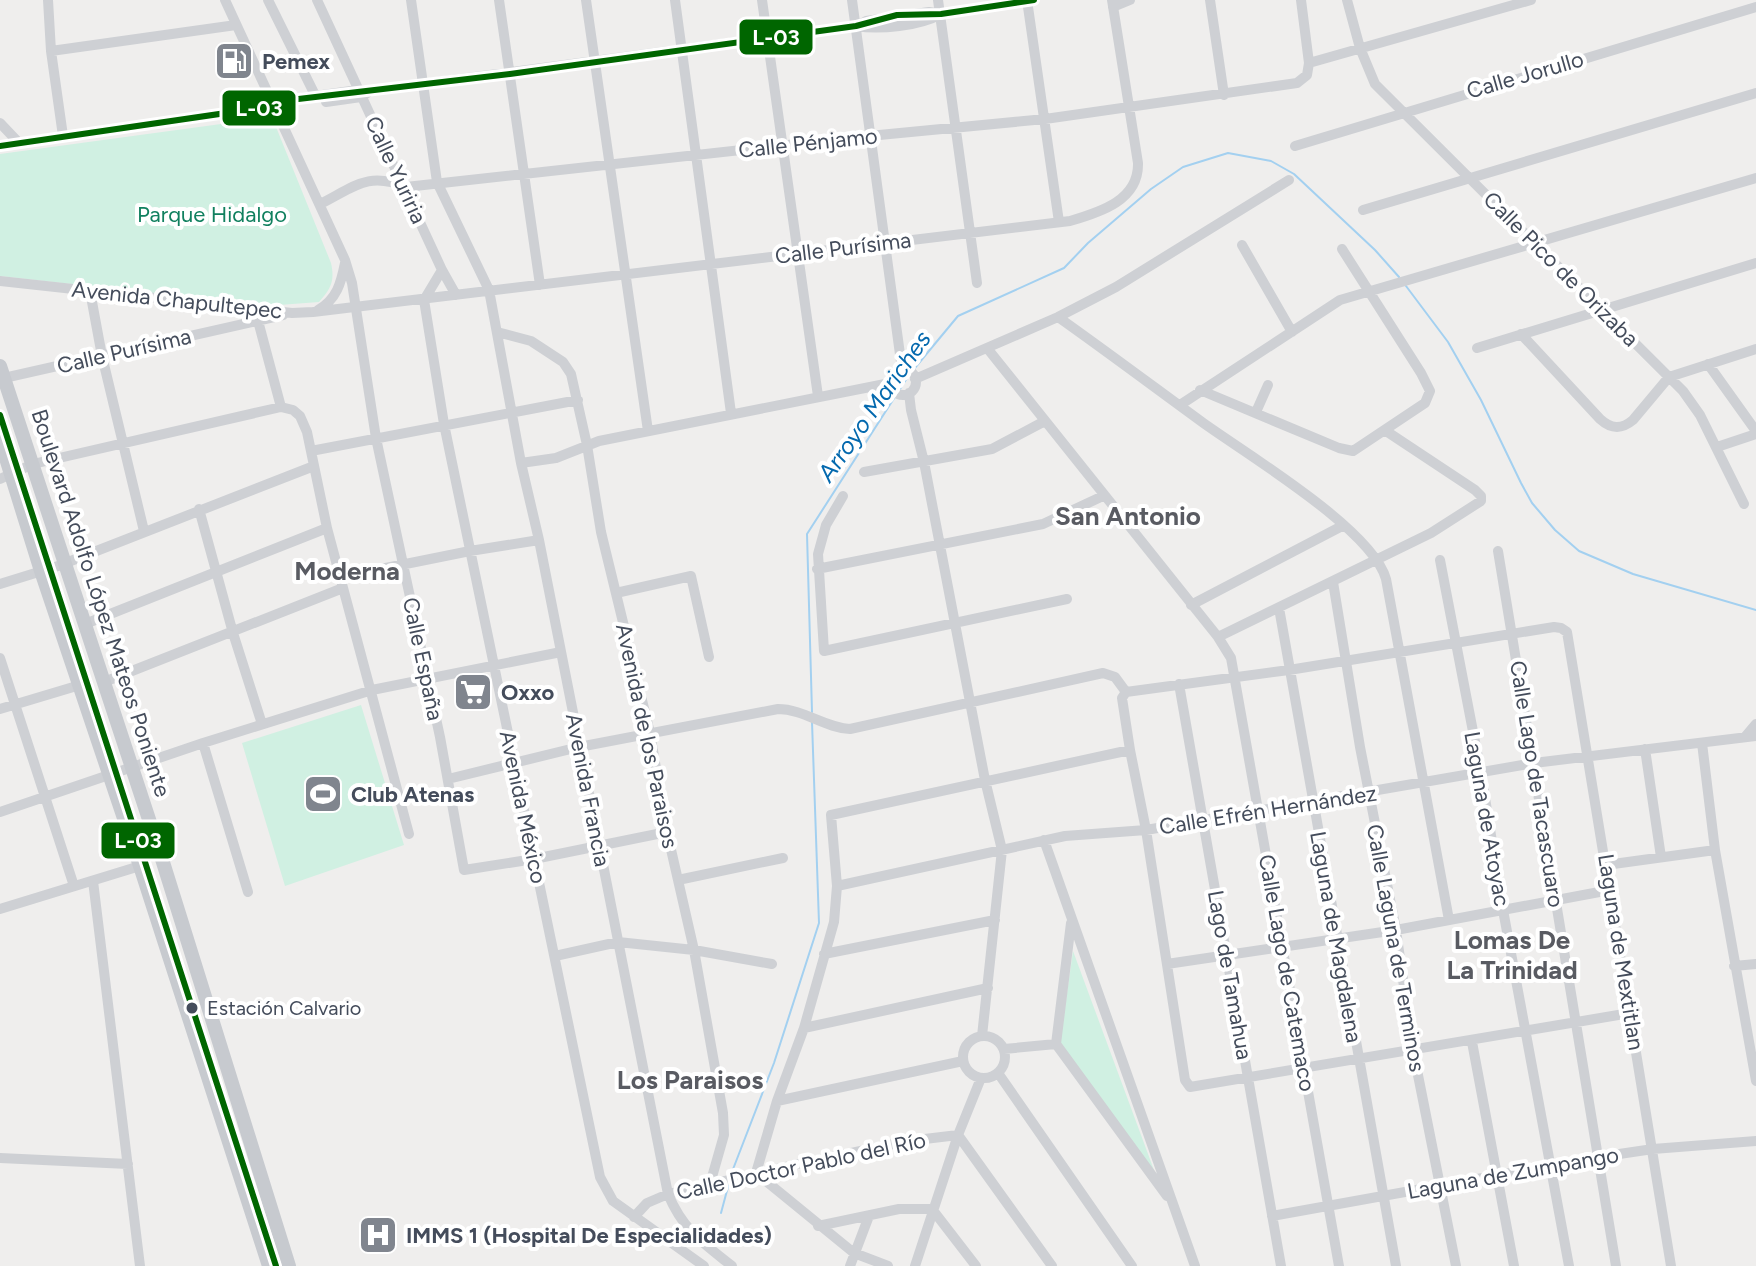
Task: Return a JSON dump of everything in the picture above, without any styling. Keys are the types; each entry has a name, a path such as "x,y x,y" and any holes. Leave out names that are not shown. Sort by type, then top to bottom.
{"main road":[{"name":"Boulevard Adolfo López Mateos Poniente","path":"2,372 289,1266"},
{"name":"Boulevard Adolfo López Mateos Poniente","path":"0,439 6,476 80,685 269,1266"}],"street":[{"path":"48,0 51,51 63,136"},
{"name":"Calle España","path":"225,0 345,260 354,294 376,438 428,678 464,870 534,859"},
{"path":"268,0 316,97"},
{"name":"Calle Yuriria","path":"317,0 456,295"},
{"name":"Avenida Francia","path":"411,0 437,182 489,290 668,1194 690,1231 732,1266"},
{"path":"499,0 540,285"},
{"path":"586,0 648,431"},
{"path":"675,0 731,413"},
{"path":"762,0 818,396"},
{"path":"521,463 556,458 587,445 731,413 818,396 897,390 915,385 910,374 886,243 852,0"},
{"path":"938,0 977,283"},
{"path":"1027,0 1059,222"},
{"path":"0,146 272,105 856,26 866,21 929,12 941,14 1034,0"},
{"path":"1113,4 1130,0"},
{"path":"1210,0 1224,95"},
{"path":"1301,0 1309,63 1490,6 1531,0"},
{"name":"Calle Pico de Orizaba","path":"1347,0 1360,48 1375,84 1692,403 1744,504"},
{"name":"Calle Purísima","path":"355,307 1084,217 1108,206 1136,183 1138,163 1113,4"},
{"name":"Calle Jorullo","path":"1295,146 1402,111 1756,7"},
{"path":"51,51 236,25"},
{"name":"Calle Pénjamo","path":"320,204 368,180 388,179 406,187 524,172 1045,119 1224,95 1301,80 1307,75 1309,63"},
{"path":"272,105 363,93"},
{"path":"1363,210 1756,93"},
{"path":"0,123 19,143"},
{"path":"1180,405 1340,300 1756,178"},
{"path":"982,1036 1002,850 953,622 924,462 911,410 897,390 892,375 910,374 987,348 1058,317 1152,267 1289,180"},
{"path":"1242,245 1292,332"},
{"path":"1200,390 1351,451 1425,403 1430,398 1430,391 1372,291 1342,249"},
{"path":"313,312 326,305 337,293 345,260"},
{"path":"1477,348 1756,263"},
{"path":"424,300 442,270"},
{"name":"Avenida Chapultepec","path":"0,281 206,302 257,315"},
{"path":"90,291 102,356 144,531"},
{"name":"Avenida México","path":"424,300 444,424 600,1177 613,1201 704,1266"},
{"name":"Avenida Chapultepec","path":"292,313 355,307"},
{"name":"Calle Purísima","path":"2,372 102,356 257,315 292,313"},
{"path":"257,315 281,407"},
{"path":"1058,317 1290,483 1344,525 1379,559 1400,651 1449,920"},
{"name":"Avenida de los Paraisos","path":"497,332 531,341 563,362 571,374 578,400 601,532 650,733 667,832 694,950 725,1125 715,1183"},
{"path":"1521,334 1608,426 1621,427 1633,420 1669,377 1756,349"},
{"name":"Calle Lago de Catemaco","path":"987,348 1228,651 1235,676 1256,811 1284,948 1339,1266"},
{"path":"1708,364 1756,432 1717,447"},
{"path":"1256,412 1268,385"},
{"path":"311,451 578,400"},
{"path":"6,476 33,464 281,407 293,410 300,416 307,432 327,528 409,834"},
{"path":"864,472 992,449 1045,421"},
{"path":"1218,637 1379,559 1474,507 1482,497 1386,431"},
{"path":"0,584 64,563 314,466"},
{"path":"843,496 821,538 817,569 824,651 1067,599"},
{"path":"817,569 1043,524 1103,496"},
{"path":"199,509 262,724"},
{"path":"1191,605 1344,525"},
{"path":"85,624 327,528"},
{"path":"104,682 233,633 342,582 402,565 539,540"},
{"name":"Calle Lago de Tacascuaro","path":"1498,551 1616,1266"},
{"name":"Laguna de Atoyac","path":"1440,560 1569,1266"},
{"path":"616,593 691,576 709,657"},
{"name":"Calle Laguna de Terminos","path":"1333,582 1396,930 1413,1050 1456,1266"},
{"name":"Laguna de Magdalena","path":"1279,608 1396,1266"},
{"name":"Laguna de Mextitlan","path":"1513,634 1561,628 1567,632 1569,639 1671,1266"},
{"path":"1513,634 1289,670 1126,692 1122,698 1130,750 1188,1085 1194,1088 1630,1013"},
{"path":"0,812 372,690 561,652"},
{"path":"0,658 74,886"},
{"path":"448,779 579,747 778,709 799,712 842,729 850,729 1103,673 1115,677 1126,692"},
{"name":"Lago de Tamahua","path":"1179,684 1281,1266"},
{"path":"0,709 80,685"},
{"path":"1750,737 1756,724"},
{"name":"Calle Efrén Hernández","path":"837,886 1044,840 1090,833 1146,830 1588,755 1750,737"},
{"path":"203,743 248,892"},
{"path":"1702,743 1715,850 1756,1081"},
{"path":"1645,749 1661,857"},
{"path":"888,1266 854,1253 756,1173 777,1101 804,1028 836,911 831,815 1130,750"},
{"path":"534,859 667,832"},
{"path":"1044,840 1195,1266"},
{"path":"1606,865 1715,850"},
{"path":"678,880 783,858"},
{"path":"0,909 140,866"},
{"path":"93,881 140,1266"},
{"path":"1167,964 1396,930 1610,890"},
{"path":"824,954 995,920"},
{"path":"1072,921 1056,1044 1172,1204"},
{"path":"555,956 618,942 694,950 772,964"},
{"path":"1734,966 1756,964"},
{"path":"804,1028 988,988"},
{"path":"982,1036 995,1039 1004,1049 1005,1062 998,1073 981,1078 970,1073 963,1061 965,1048 982,1036"},
{"path":"1472,1042 1514,1266"},
{"path":"1004,1049 1056,1044"},
{"path":"777,1101 963,1061"},
{"path":"998,1073 1132,1266"},
{"path":"915,1266 932,1209 981,1078"},
{"name":"Calle Doctor Pablo del Río","path":"634,1217 647,1203 668,1194 908,1141 958,1135 1052,1266"},
{"name":"Laguna de Zumpango","path":"1272,1216 1599,1157 1653,1149 1756,1141"},
{"path":"0,1158 128,1164"},
{"path":"818,1226 899,1209 932,1209"},
{"path":"932,1209 973,1264"},
{"path":"850,1266 869,1216"}],"green space":[{"name":"Parque Hidalgo","path":"272,117 331,263 331,284 319,302 266,306 0,276 0,154"},
{"name":"Club Atenas","path":"361,705 404,845 285,886 242,743"},
{"path":"1073,951 1158,1181 1059,1051"}],"waterway":[{"name":"Arroyo Mariches","path":"812,712 807,534 909,375 958,316 1064,268 1151,189 1183,167 1228,153 1271,161 1294,174 1375,250 1399,277"},
{"name":"Arroyo Mariches","path":"1406,286 1448,342 1481,400 1532,503 1555,530 1579,551 1633,574 1756,610"},
{"name":"Arroyo Mariches","path":"730,1177 774,1063 819,923 812,722"},
{"name":"Arroyo Mariches","path":"721,1213 729,1183"}],"transit line":[{"name":"L-03","path":"0,146 267,107 273,102 510,74 856,26 897,15 941,14 1034,0"},
{"name":"L-03","path":"0,415 276,1266"}],"place":[{"name":"Pemex","path":"234,61"},
{"name":"Oxxo","path":"473,692"},
{"name":"Club Atenas","path":"323,794"},
{"name":"Estación Calvario","path":"192,1008"},
{"name":"IMMS 1 (Hospital De Especialidades)","path":"378,1235"}],"district":[{"name":"San Antonio","path":"1128,516"},
{"name":"Moderna","path":"347,571"},
{"name":"Lomas De La Trinidad","path":"1512,955"},
{"name":"Los Paraisos","path":"690,1080"}]}
